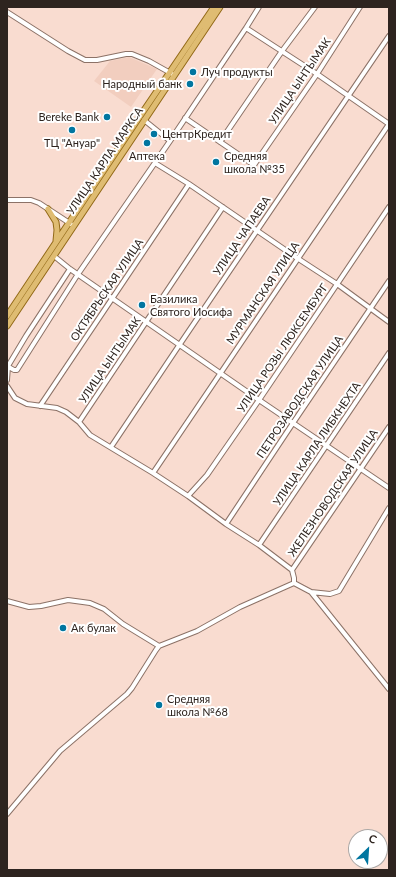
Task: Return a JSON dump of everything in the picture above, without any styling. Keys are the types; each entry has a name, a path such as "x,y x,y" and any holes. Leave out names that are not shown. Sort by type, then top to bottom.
{"main road":[{"name":"УЛИЦА КАРЛА МАРКСА","path":"7,316 56,242 71,224 144,120 214,7"},
{"name":"УЛИЦА КАРЛА МАРКСА","path":"7,326 54,256 71,224 172,74 220,7"},
{"path":"48,208 56,222 56,242"}],"street":[{"path":"7,366 17,370 78,274 170,141 259,7"},
{"path":"185,118 220,142 282,51 315,7"},
{"name":"УЛИЦА ЫНТЫМАК","path":"220,142 254,165 317,74 360,7"},
{"path":"7,12 68,51 85,60 97,60 132,54 149,61 172,74"},
{"path":"246,28 317,74 389,124"},
{"name":"УЛИЦА ЧАПАЕВА","path":"111,447 389,36"},
{"path":"144,120 170,141"},
{"name":"МУРМАНСКАЯ УЛИЦА","path":"153,473 389,124"},
{"path":"155,163 189,184 337,284 389,322"},
{"name":"ОКТЯБРЬСКАЯ УЛИЦА","path":"40,406 189,184"},
{"path":"7,200 31,200 39,202 71,224"},
{"name":"УЛИЦА РОЗЫ ЛЮКСЕМБУРГ","path":"188,496 207,475 389,207"},
{"name":"УЛИЦА ЫНТЫМАК","path":"79,422 223,208"},
{"path":"54,256 70,269 259,400 389,488"},
{"path":"7,380 7,366 70,269"},
{"name":"ПЕТРОЗАВОДСКАЯ УЛИЦА","path":"226,524 389,281"},
{"name":"УЛИЦА КАРЛА ЛИБКНЕХТА","path":"259,545 389,353"},
{"path":"7,386 15,398 27,404 57,408 66,412 79,422 90,435 153,473 259,545 292,570 294,583"},
{"name":"ЖЕЛЕЗНОВОДСКАЯ УЛИЦА","path":"292,570 389,427"},
{"path":"294,583 311,592 330,594 338,591 389,508"},
{"path":"7,814 60,751 117,703 132,688 159,646 197,631 240,607 294,583"},
{"path":"311,592 389,689"},
{"path":"7,601 29,607 68,600 90,603 104,609 123,624 159,646"}],"shaded area":[{"path":"129,57 157,69 131,107 94,81 110,61"}],"place":[{"name":"Луч продукты","path":"193,72"},
{"name":"Народный банк","path":"190,84"},
{"name":"Bereke Bank","path":"107,117"},
{"name":"ТЦ \"Ануар\"","path":"72,130"},
{"name":"ЦентрКредит","path":"154,134"},
{"name":"Аптека","path":"147,143"},
{"name":"Средняя школа №35","path":"216,162"},
{"name":"Базилика Святого Иосифа","path":"142,305"},
{"name":"Ак булак","path":"63,628"},
{"name":"Средняя школа №68","path":"159,705"}]}
